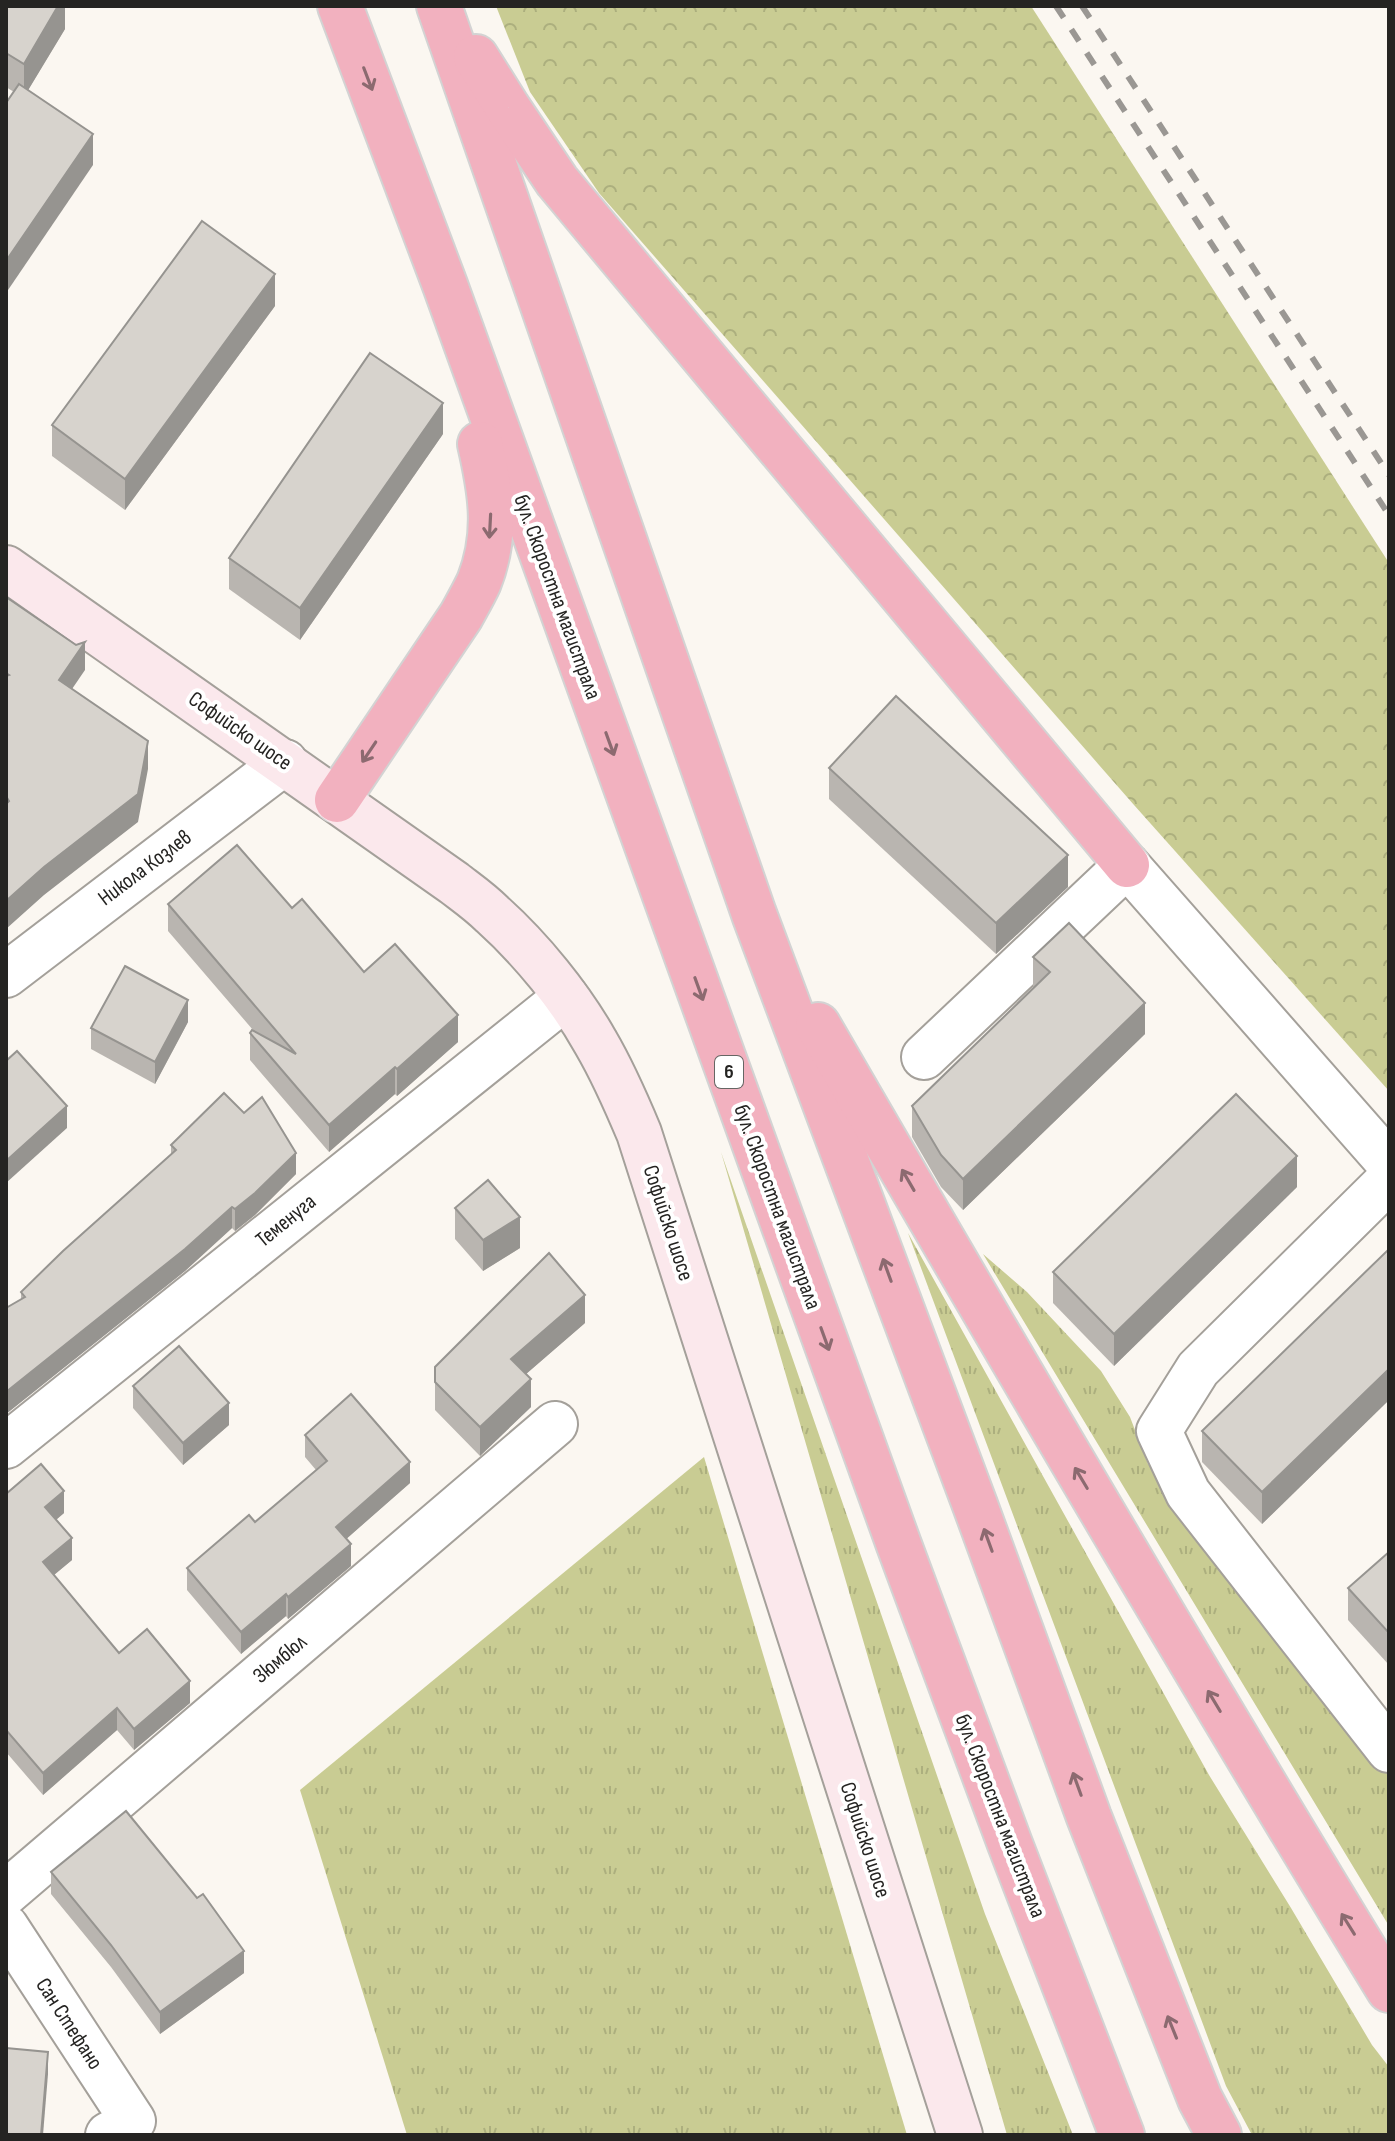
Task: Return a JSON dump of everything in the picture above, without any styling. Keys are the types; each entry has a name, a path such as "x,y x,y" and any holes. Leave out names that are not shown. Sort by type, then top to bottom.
{"highway":[{"name":"бул. Скоростна магистрала","path":"340,6 445,285 899,1545 1122,2135"},
{"path":"442,6 557,181 1127,865"},
{"path":"442,6 754,914 1089,1817 1209,2117"},
{"path":"337,800 461,616 488,556 492,524 491,491 445,285"},
{"path":"754,914 1063,1447 1389,1990"}],"main road":[{"name":"Софийско шосе","path":"6,568 285,762 492,913 566,997 595,1041 639,1133 960,2135"}],"street":[{"name":"Никола Козлев","path":"6,975 285,762"},
{"path":"924,1057 1127,865 1389,1163"},
{"name":"Теменуга","path":"6,1446 566,997"},
{"path":"1389,1180 1198,1369 1159,1431 1188,1493 1389,1750"},
{"name":"Зюмбюл","path":"6,1893 555,1424"},
{"name":"Сан Стефано","path":"6,1927 120,2128"}],"green space":[{"path":"496,6 1031,6 1389,563 1389,1091 1134,805 599,193 530,92"},
{"path":"721,1152 985,1914 1073,2135 1007,2135"},
{"path":"908,1233 1209,1775 1372,2045 1389,2067 1389,2135 1252,2135 1226,2086"},
{"path":"983,1254 1027,1292 1101,1371 1130,1417 1148,1464 1389,1772 1389,1926"},
{"path":"704,1457 907,2135 407,2135 300,1790"}],"building":[{"path":"6,6 58,6 24,64 6,53"},
{"path":"19,84 93,134 6,261 6,103"},
{"path":"202,221 275,274 125,479 52,425"},
{"path":"370,353 443,403 300,608 229,558"},
{"path":"6,597 76,645 85,642 59,680 148,741 138,794 44,867 6,901 6,804 9,801 6,796 6,676 9,675 6,673"},
{"path":"896,696 1068,855 996,923 829,768"},
{"path":"237,845 292,908 302,899 364,972 395,944 458,1015 329,1125 250,1033 252,1030 296,1054 168,904"},
{"path":"1069,923 1145,1003 963,1179 941,1155 912,1106 1050,972 1033,957"},
{"path":"125,966 188,1000 155,1062 91,1028"},
{"path":"17,1051 67,1106 6,1161 6,1061"},
{"path":"224,1093 244,1113 262,1097 296,1153 255,1193 235,1209 232,1207 185,1249 6,1392 6,1308 25,1297 21,1292 63,1251 176,1150 171,1145"},
{"path":"1236,1094 1297,1156 1114,1334 1053,1272"},
{"path":"488,1180 520,1217 483,1240 455,1208"},
{"path":"1389,1249 1389,1369 1262,1492 1202,1431"},
{"path":"549,1253 585,1295 511,1359 531,1379 480,1427 435,1382 435,1367"},
{"path":"179,1346 229,1403 183,1443 133,1386"},
{"path":"351,1394 410,1462 336,1527 351,1544 241,1632 187,1568 249,1515 255,1522 327,1461 305,1435"},
{"path":"41,1464 64,1491 45,1507 72,1538 43,1562 119,1653 147,1629 190,1681 134,1729 117,1708 43,1773 6,1730 6,1494"},
{"path":"1389,1552 1389,1633 1348,1588"},
{"path":"126,1811 197,1898 203,1894 244,1951 160,2012 111,1945 51,1872"},
{"path":"6,2048 48,2052 41,2135 6,2134"}],"railway":[{"path":"1056,6 1389,515"},
{"path":"1082,6 1389,475"}]}
